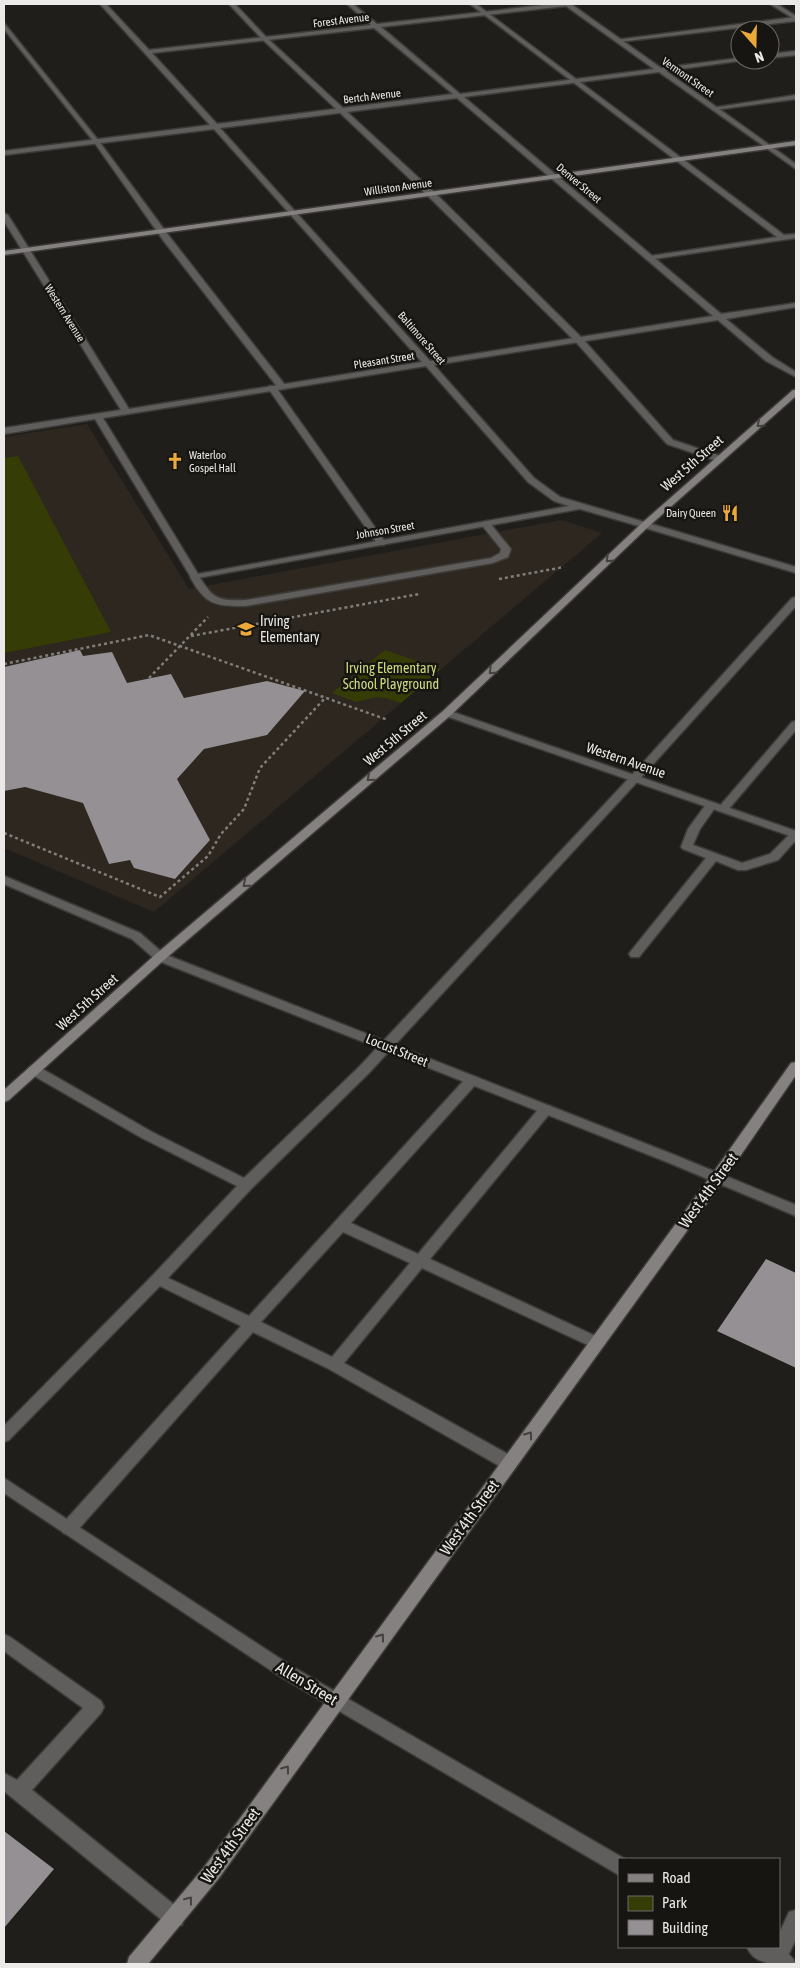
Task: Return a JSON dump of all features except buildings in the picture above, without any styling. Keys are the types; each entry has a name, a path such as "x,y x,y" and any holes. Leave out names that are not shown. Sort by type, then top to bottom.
{"main road":[{"name":"Williston Avenue","path":"4,252 796,143"},
{"name":"West 5th Street","path":"4,1097 160,956 447,713 645,525 796,392"},
{"name":"West 4th Street","path":"136,1964 212,1872 335,1700 718,1177 796,1066"}],"street":[{"name":"Baltimore Street","path":"103,4 295,213 531,480 556,499 796,570"},
{"path":"232,4 264,38 431,194 578,339 670,442 720,459"},
{"name":"Denver Street","path":"350,4 769,359 796,374"},
{"path":"473,4 783,238"},
{"name":"Forest Avenue","path":"147,52 567,4"},
{"name":"Vermont Street","path":"567,4 796,167"},
{"path":"773,4 795,16"},
{"path":"618,40 795,16"},
{"path":"4,25 96,141 161,231 282,387"},
{"path":"780,55 796,53"},
{"name":"Bertch Avenue","path":"4,153 730,61"},
{"path":"714,108 796,97"},
{"name":"Western Avenue","path":"4,215 126,411"},
{"path":"650,258 796,236"},
{"name":"Pleasant Street","path":"4,431 796,305"},
{"path":"272,388 381,543"},
{"path":"98,416 204,593 210,598 236,604 259,602 493,560 505,555 506,549 486,524"},
{"name":"Johnson Street","path":"195,577 580,507"},
{"path":"4,1436 158,1279 246,1185 386,1046 634,779 796,600"},
{"name":"Western Avenue","path":"447,713 796,835"},
{"path":"723,809 796,724"},
{"path":"711,805 694,829 687,847 742,867 774,857 796,835"},
{"path":"635,954 713,857"},
{"name":"Locust Street","path":"4,880 136,936 160,956 718,1177 796,1211"},
{"path":"34,1070 147,1135 246,1185"},
{"path":"69,1528 472,1080"},
{"path":"334,1365 419,1260 546,1109"},
{"path":"342,1225 597,1343"},
{"path":"158,1279 334,1365 509,1463"},
{"name":"Allen Street","path":"4,1485 287,1672 618,1865"},
{"path":"4,1642 95,1707 19,1791"},
{"path":"4,1781 19,1791 175,1918"},
{"path":"758,1948 779,1962 796,1919"}],"path":[{"path":"496,580 564,567"},
{"path":"191,636 428,592"},
{"path":"149,678 223,601"},
{"path":"4,664 148,635 388,720"},
{"path":"4,833 160,897 208,856 220,834 244,809 260,768 326,697"}],"shaded area":[{"name":"Irving Elementary","path":"87,424 189,589 562,520 602,533 154,912 4,848 4,437"}],"green space":[{"path":"18,456 111,632 4,653 4,458"},
{"name":"Irving Elementary School Playground","path":"385,650 441,669 401,703 377,697 356,702 332,693"}],"place":[{"name":"Waterloo Gospel Hall","path":"175,461"},
{"name":"Dairy Queen","path":"730,513"},
{"name":"Irving Elementary","path":"246,629"}]}
